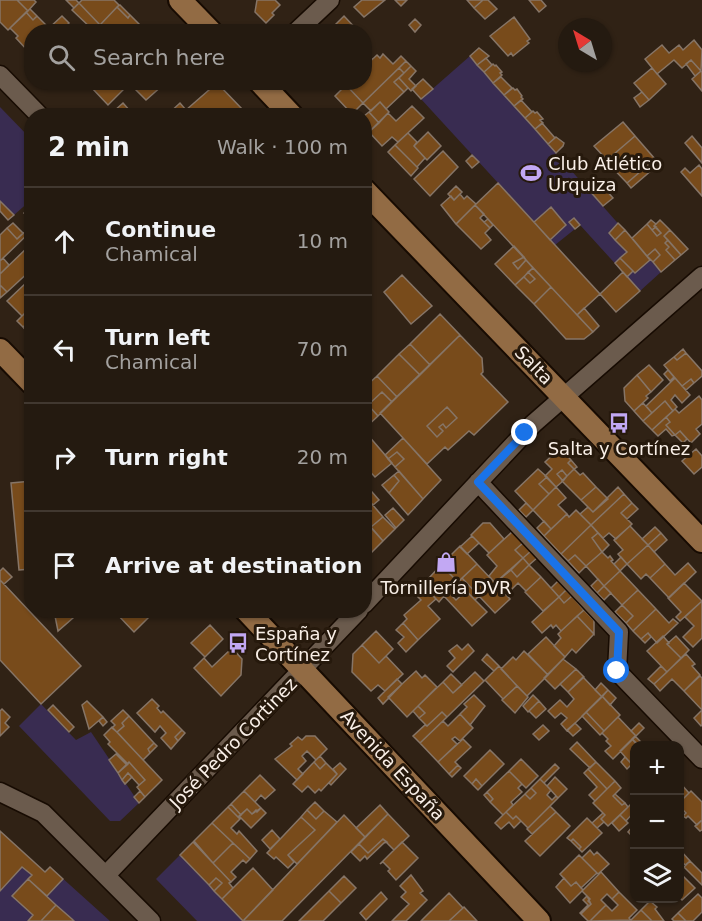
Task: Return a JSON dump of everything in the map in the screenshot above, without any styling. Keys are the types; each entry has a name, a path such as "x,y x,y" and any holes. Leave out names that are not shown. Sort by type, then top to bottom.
{"main road":[{"path":"180,0 203,24"},
{"path":"268,90 284,108"},
{"name":"Salta","path":"372,198 702,541"},
{"path":"0,350 24,375"},
{"name":"Avenida España","path":"254,618 539,921"}],"street":[{"path":"304,24 330,0"},
{"path":"0,75 32,108"},
{"path":"372,595 533,424 702,276"},
{"path":"478,482 619,632 617,671 702,759"},
{"name":"José Pedro Cortinez","path":"106,875 352,618"},
{"path":"0,792 43,813 151,921"}],"shaded area":[{"name":"Club Atlético Urquiza","path":"470,56 661,272 640,291 580,225 555,245 421,99"},
{"path":"0,107 24,132 24,206 14,215 0,201"},
{"path":"41,704 76,740 91,732 139,803 120,821 110,821 19,726"},
{"path":"0,831 45,872 50,867 110,921 0,921"},
{"path":"180,855 243,921 197,921 156,879"}],"building":[{"path":"0,0 17,0 28,11 8,30 0,22"},
{"path":"17,0 34,0 36,2 28,11"},
{"path":"66,0 76,0 79,3 74,8"},
{"path":"82,0 114,0 119,5 99,24 79,3"},
{"path":"257,0 275,0 280,5 266,23 255,12"},
{"path":"362,0 385,0 364,17 354,7"},
{"path":"395,0 407,0 401,6"},
{"path":"467,0 483,0 474,8"},
{"path":"483,0 488,0 497,9 485,19 474,8"},
{"path":"529,0 541,0 546,6 539,12"},
{"path":"79,3 99,24 87,24 72,10"},
{"path":"120,5 130,15 128,18 117,7"},
{"path":"117,7 128,18 130,15 139,24 101,24"},
{"path":"30,9 37,16 33,20 26,12"},
{"path":"26,12 33,20 37,16 45,24 24,24 24,47 10,28"},
{"path":"62,16 69,23 68,24 53,24"},
{"path":"344,16 352,24 336,24"},
{"path":"514,17 530,39 527,41 529,43 513,56 511,53 508,56 490,36"},
{"path":"415,19 421,25 415,32 409,25"},
{"path":"694,40 702,50 701,71 691,60 682,68 674,60 657,74 645,59 662,45 669,53 679,45 683,50"},
{"path":"479,48 489,56 477,65 470,56"},
{"path":"383,54 393,64 401,56 406,61 363,103 351,90 372,90 372,60 377,55 380,58"},
{"path":"486,58 492,65 484,72 477,65"},
{"path":"691,60 701,71 695,76 686,64"},
{"path":"406,61 411,66 404,73 399,68"},
{"path":"493,64 502,72 500,73 502,75 493,83 484,72"},
{"path":"411,66 416,71 409,79 416,86 411,91 399,78"},
{"path":"399,68 404,73 394,82 404,92 386,109 380,102 372,110 363,103"},
{"path":"652,68 666,84 649,100 634,83"},
{"path":"702,72 702,91 692,79"},
{"path":"501,77 512,88 504,95 493,83"},
{"path":"399,78 408,88 404,92 394,82"},
{"path":"423,79 433,89 421,99 412,89"},
{"path":"513,88 517,89 523,99 514,106 504,95"},
{"path":"94,90 123,90 108,105"},
{"path":"136,90 157,90 146,100"},
{"path":"209,90 224,90 241,108 188,108"},
{"path":"341,90 351,90 363,103 358,108 346,108 335,96"},
{"path":"642,92 649,100 640,107 634,98"},
{"path":"521,100 532,112 525,118 514,106"},
{"path":"380,102 389,112 379,123 372,115 372,109"},
{"path":"123,103 127,108 117,108"},
{"path":"180,103 184,108 175,108"},
{"path":"412,106 424,118 398,142 392,137 382,146 372,135 372,129 388,113 396,121"},
{"path":"533,111 543,119 540,120 543,123 535,129 525,118"},
{"path":"372,115 379,123 372,129"},
{"path":"623,122 635,136 607,160 594,146"},
{"path":"542,123 555,138 548,144 535,129"},
{"path":"428,132 441,146 427,160 414,146"},
{"path":"408,133 417,142 414,146 425,158 417,167 395,145"},
{"path":"635,136 655,159 627,183 606,161"},
{"path":"692,136 702,148 702,163 685,143"},
{"path":"556,137 564,143 556,153 548,144"},
{"path":"395,145 418,168 411,176 388,152"},
{"path":"443,151 458,167 430,196 414,179"},
{"path":"472,155 479,162 472,168 466,161"},
{"path":"655,159 660,163 631,188 627,183"},
{"path":"699,165 702,169 702,196 681,172 685,168 690,173"},
{"path":"598,181 613,198 603,206 588,189"},
{"path":"498,183 600,294 577,315 475,205"},
{"path":"456,186 462,192 454,200 448,194"},
{"path":"460,194 464,199 467,196 476,204 456,224 441,205 451,196 454,200"},
{"path":"0,201 14,215 8,220 0,211"},
{"path":"475,205 484,214 480,218 490,228 485,233 491,240 481,249 456,224"},
{"path":"551,207 566,225 550,240 534,222"},
{"path":"574,218 580,225 575,229 569,222"},
{"path":"488,219 493,225 490,228 484,222"},
{"path":"651,220 656,224 652,230 647,224"},
{"path":"660,220 670,230 664,236 668,240 665,243 669,247 666,250 675,260 661,272 653,262 660,255 655,249 647,256 632,238 647,224 657,236 661,233 654,226"},
{"path":"13,223 23,233 17,239 7,228"},
{"path":"618,223 625,230 615,240 609,233"},
{"path":"656,227 661,233 657,236 652,230"},
{"path":"7,228 17,239 24,233 24,238 0,261 0,235"},
{"path":"625,230 650,260 635,273 620,258 627,252 615,240"},
{"path":"670,230 688,249 681,255 664,236"},
{"path":"668,240 681,255 675,260 666,250 669,247 665,243"},
{"path":"514,246 524,257 513,263 518,269 526,260 533,268 515,285 495,264"},
{"path":"655,249 660,255 653,262 647,256"},
{"path":"24,251 24,276 7,292 0,285 0,274"},
{"path":"524,257 526,260 518,269 513,263"},
{"path":"3,258 9,265 0,274 0,261"},
{"path":"620,258 633,271 627,277 615,263"},
{"path":"533,268 551,287 534,304 515,285 524,277 530,283 535,279 528,272"},
{"path":"528,272 535,279 530,283 524,277"},
{"path":"623,272 640,291 616,312 600,294"},
{"path":"402,275 432,306 411,324 384,292"},
{"path":"0,285 7,292 0,298"},
{"path":"24,285 24,314 22,316 7,301"},
{"path":"551,287 593,332 584,339 566,339 534,304"},
{"path":"584,308 599,326 593,332 577,315"},
{"path":"24,314 24,326 17,321"},
{"path":"440,314 460,335 430,365 410,344"},
{"path":"460,335 482,358 483,372 481,374 508,402 474,435 469,431 448,450 445,447 427,464 380,413","holes":["447,407 457,418 446,428 443,424 439,427 443,431 437,437 427,426"]},
{"path":"410,344 430,365 420,375 399,354"},
{"path":"683,349 686,353 677,360 674,357"},
{"path":"686,353 702,371 702,376 694,383 691,379 682,386 664,365 674,357 677,360"},
{"path":"399,354 420,375 397,397 377,376"},
{"path":"649,365 663,380 651,392 637,375"},
{"path":"668,370 674,377 670,381 664,374"},
{"path":"637,375 651,392 634,411 625,401 624,388"},
{"path":"377,376 397,397 392,402 382,392 372,401 372,381"},
{"path":"675,378 690,395 682,403 675,395 671,400 677,407 673,411 665,401 652,413 646,406"},
{"path":"691,379 694,383 686,390 682,386"},
{"path":"382,392 392,402 378,416 372,409 372,401"},
{"path":"699,396 702,400 702,424 696,429 700,434 691,443 680,431 675,435 666,425 670,422 666,417 675,409 679,413"},
{"path":"665,401 673,411 652,430 643,421"},
{"path":"643,403 652,413 643,421 634,411"},
{"path":"447,407 457,418 446,428 443,424 439,427 443,431 437,437 427,426"},
{"path":"372,409 378,416 372,422"},
{"path":"666,417 670,422 666,425 675,435 672,436 666,429 658,436 652,430"},
{"path":"680,431 687,439 683,443 675,435"},
{"path":"403,438 441,480 423,499 395,467 404,459 397,452 388,459 385,455"},
{"path":"372,440 392,463 375,477 372,474"},
{"path":"560,448 571,460 568,463 574,469 567,476 562,470 557,474 563,481 556,487 545,476 552,469 545,462"},
{"path":"696,449 702,456 702,467 694,474 682,461"},
{"path":"397,452 404,459 395,467 388,459"},
{"path":"571,460 577,467 574,469 568,463"},
{"path":"538,469 547,477 539,484 549,494 533,510 515,491"},
{"path":"574,469 580,475 583,473 596,487 581,500 562,481"},
{"path":"562,470 567,476 563,481 557,474"},
{"path":"399,471 423,499 408,515 389,493 399,481 394,475"},
{"path":"394,475 399,481 389,493 382,485"},
{"path":"547,477 556,487 549,494 539,484"},
{"path":"24,482 24,570 19,570 11,483"},
{"path":"556,487 566,498 558,505 567,514 551,529 533,510"},
{"path":"596,487 608,499 593,512 581,500"},
{"path":"618,487 624,494 591,525 580,514 588,507 593,512"},
{"path":"372,492 379,500 372,504"},
{"path":"624,494 632,503 621,513 632,524 616,539 609,533 603,538 591,525"},
{"path":"526,503 533,510 526,517 519,510"},
{"path":"632,503 638,509 627,519 621,513"},
{"path":"372,504 383,517 372,526"},
{"path":"393,508 404,520 396,528 385,515"},
{"path":"576,510 591,525 561,554 544,536 567,514 569,517"},
{"path":"383,517 395,529 383,541 372,526"},
{"path":"544,521 551,529 544,536 537,528"},
{"path":"483,523 490,523 504,539 489,553 471,535"},
{"path":"591,525 598,533 592,538 602,552 586,566 575,555 568,561 561,554"},
{"path":"630,526 648,545 627,564 618,554 623,550 614,540"},
{"path":"655,527 661,533 648,545 642,539"},
{"path":"372,529 383,541 372,552"},
{"path":"513,531 523,543 515,550 523,558 495,583 489,576 497,566 487,555"},
{"path":"598,533 609,545 602,552 592,538"},
{"path":"661,533 667,540 654,552 648,545"},
{"path":"472,536 479,543 467,554 460,547"},
{"path":"523,543 531,551 523,558 515,550"},
{"path":"648,545 665,564 650,578 646,574 641,579 627,564"},
{"path":"460,546 477,564 458,582 441,565"},
{"path":"531,551 537,558 529,565 523,558"},
{"path":"602,552 608,558 610,556 613,560 611,561 620,571 604,586 586,566"},
{"path":"575,555 586,566 579,573 568,561"},
{"path":"621,557 627,564 620,571 614,564"},
{"path":"523,558 529,565 517,577 511,570"},
{"path":"688,563 696,572 669,598 650,578 665,564 675,575"},
{"path":"477,564 510,599 495,613 462,578"},
{"path":"441,565 461,585 451,595 456,600 466,591 487,612 472,626 428,579"},
{"path":"529,565 541,577 526,591 518,583 506,595 495,583 511,570 517,577"},
{"path":"3,568 12,577 4,584 0,580 0,571"},
{"path":"620,571 638,590 622,605 604,586"},
{"path":"541,577 559,597 543,611 525,592"},
{"path":"462,578 479,596 475,600 458,582"},
{"path":"598,579 604,586 597,593 591,586"},
{"path":"0,580 24,605 24,618 36,618 81,666 41,704 0,660"},
{"path":"558,581 566,590 559,597 551,588"},
{"path":"684,583 702,601 680,621 676,617 681,612 668,598"},
{"path":"422,584 436,599 428,606 440,619 418,640 403,623 407,619 404,615 421,600 414,593"},
{"path":"433,584 444,596 439,602 427,590"},
{"path":"604,586 611,593 604,600 597,593"},
{"path":"566,590 572,596 564,603 559,597"},
{"path":"638,590 656,609 633,631 626,623 633,616 622,605"},
{"path":"572,596 584,610 561,631 556,625 553,628 551,625 542,633 532,622 559,597 564,603"},
{"path":"702,601 702,638 693,647 683,637 694,626 685,617"},
{"path":"622,605 633,616 626,623 615,612"},
{"path":"656,609 669,623 673,619 678,623 657,643 648,633 641,639 633,631"},
{"path":"584,610 594,620 594,634 577,616"},
{"path":"577,616 594,634 576,653 572,649 565,657 554,646 561,638 558,634"},
{"path":"55,618 73,618 58,631"},
{"path":"121,618 148,618 134,632"},
{"path":"403,623 418,640 406,652 398,643 404,637 396,630"},
{"path":"210,625 223,639 205,657 191,643"},
{"path":"376,631 393,649 379,663 362,645"},
{"path":"648,633 651,637 645,643 641,639"},
{"path":"663,636 669,643 667,644 681,658 667,672 647,651"},
{"path":"676,636 689,650 681,658 667,644"},
{"path":"546,637 565,657 548,675 528,654"},
{"path":"468,644 474,651 453,672 447,666 455,658 449,651 457,645 462,650"},
{"path":"362,645 379,663 386,656 403,674 385,691 378,685 371,691 352,672 353,654"},
{"path":"232,648 242,659 241,675 221,696 194,668 204,658 212,667"},
{"path":"524,651 548,675 527,696 501,669 513,657 516,660"},
{"path":"487,654 499,666 494,671 482,660"},
{"path":"686,654 695,664 692,666 700,675 684,691 672,679 660,691 654,684"},
{"path":"563,659 576,669 555,689 544,678"},
{"path":"499,666 517,686 503,699 485,680"},
{"path":"661,666 667,672 654,684 648,679"},
{"path":"576,669 584,677 568,692 560,684"},
{"path":"416,671 422,678 425,675 437,687 407,717 388,697"},
{"path":"475,672 484,681 447,717 442,712 427,726 419,718 425,713 418,706 443,682 453,693"},
{"path":"451,674 462,685 453,693 443,682"},
{"path":"700,676 702,678 702,710 684,691"},
{"path":"583,677 602,697 567,731 561,724 567,718 561,713 555,718 548,711 560,700 567,707 574,699 568,692"},
{"path":"397,679 402,684 383,704 378,698"},
{"path":"601,683 608,690 602,697 595,690"},
{"path":"517,686 528,697 515,713 502,700"},
{"path":"608,690 616,698 610,705 602,696"},
{"path":"474,695 485,706 470,725 460,714 467,707 464,704"},
{"path":"533,695 539,701 528,712 523,706"},
{"path":"602,696 620,715 604,731 586,712"},
{"path":"152,699 159,706 157,708 161,713 163,711 182,730 175,737 178,741 171,749 161,738 166,733 160,726 155,732 137,713"},
{"path":"87,701 103,717 89,729 82,705"},
{"path":"539,701 546,709 536,718 529,711"},
{"path":"53,705 74,727 69,732 48,710"},
{"path":"418,706 425,713 419,718 413,711"},
{"path":"2,709 10,717 5,723 9,727 0,736 0,711"},
{"path":"123,710 129,716 122,723 124,726 117,732 112,728 115,725 111,721"},
{"path":"702,710 702,725 701,726 694,718"},
{"path":"442,712 447,717 420,743 413,736"},
{"path":"586,712 604,731 600,735 582,716"},
{"path":"460,714 473,728 460,741 455,737 452,739 457,744 438,762 420,743 443,721 448,726"},
{"path":"129,716 154,743 148,749 150,753 143,760 117,732 124,726 122,723"},
{"path":"103,717 107,722 103,726 99,721"},
{"path":"618,717 636,736 613,759 605,751 611,746 602,733"},
{"path":"575,723 581,729 573,736 567,730"},
{"path":"639,723 644,728 636,736 631,731"},
{"path":"543,725 549,731 539,740 533,734"},
{"path":"112,727 162,780 145,797 137,787 145,780 108,744 110,742 104,735"},
{"path":"182,730 185,733 178,741 175,737"},
{"path":"306,736 315,736 327,749 316,760 307,751 302,756 306,761 298,769 303,774 297,780 275,759 292,746 290,744 298,737 302,740"},
{"path":"463,739 471,747 455,762 458,765 449,774 438,762"},
{"path":"630,741 630,762 620,751"},
{"path":"577,742 596,762 590,768 570,749"},
{"path":"154,743 157,746 150,753 148,749"},
{"path":"490,750 504,764 482,786 476,779 472,784 464,776"},
{"path":"116,754 127,765 118,773 109,760"},
{"path":"320,756 326,763 320,769 314,762"},
{"path":"625,757 630,762 630,766 627,769 621,762"},
{"path":"521,759 538,776 526,788 509,771"},
{"path":"129,762 145,780 139,785 128,773 122,780 118,773"},
{"path":"314,762 320,769 326,763 337,774 321,791 319,789 315,793 308,786 302,792 293,784"},
{"path":"596,762 615,781 607,789 588,769"},
{"path":"340,763 346,769 331,785 329,783 337,774 333,769"},
{"path":"555,764 559,768 544,783 540,779"},
{"path":"458,765 461,768 452,777 449,774"},
{"path":"588,769 607,789 595,801 589,795 597,787 584,773"},
{"path":"509,771 522,784 518,788 522,792 511,802 513,805 503,815 490,802 493,799 487,792"},
{"path":"128,773 132,777 125,784 122,780"},
{"path":"260,775 275,790 265,799 261,795 255,802 244,791"},
{"path":"555,777 567,789 558,798 547,786"},
{"path":"476,779 482,786 478,790 472,784"},
{"path":"540,779 551,790 547,795 552,800 556,796 558,798 528,828 516,816 513,819 506,812 525,794 530,799 536,793 531,788"},
{"path":"615,781 621,788 613,796 622,805 625,803 628,807 608,826 601,819 605,815 593,803"},
{"path":"684,787 689,793 684,798"},
{"path":"531,788 536,793 530,799 525,794"},
{"path":"140,791 145,797 139,803 134,797"},
{"path":"244,791 261,808 257,812 256,810 252,814 247,809 241,815 231,804"},
{"path":"691,791 702,802 702,820 697,825 688,816 684,817 686,813 684,798"},
{"path":"487,792 493,799 490,802 484,795"},
{"path":"615,794 625,803 622,805 613,796"},
{"path":"315,802 324,811 316,819 307,810"},
{"path":"231,804 241,815 238,817 228,807"},
{"path":"380,805 388,814 365,837 356,828"},
{"path":"630,805 630,816 626,821 620,815"},
{"path":"550,806 556,812 532,834 527,829"},
{"path":"228,807 240,819 231,828 237,834 239,831 257,851 250,859 212,823"},
{"path":"261,808 266,813 251,828 239,816 247,809 252,814"},
{"path":"307,810 316,819 324,811 337,822 297,864 288,855 315,830 301,817"},
{"path":"506,812 513,819 516,816 521,821 514,828 509,822 501,829 495,823"},
{"path":"556,812 570,826 540,856 525,841"},
{"path":"603,813 605,815 601,819 604,822 597,828 592,823"},
{"path":"388,814 409,836 394,850 383,839 368,853 359,844"},
{"path":"344,815 365,837 282,921 243,921"},
{"path":"620,815 628,823 619,831 612,823"},
{"path":"301,817 315,830 288,855 294,862 288,868 276,857 274,859 267,853"},
{"path":"587,818 602,833 582,852 579,849 581,847 573,839 571,841 567,838"},
{"path":"702,820 702,830 700,831 695,826"},
{"path":"212,823 233,843 213,863 194,841"},
{"path":"272,830 280,839 270,849 262,840"},
{"path":"0,831 45,872 50,867 63,879 47,896 28,879 32,875 22,867 0,891"},
{"path":"383,839 387,842 367,859 365,856 360,861 351,852 359,844 368,853"},
{"path":"573,839 581,847 579,849 571,841"},
{"path":"193,842 231,882 229,883 233,888 222,899 214,891 222,883 216,878 209,885 180,855"},
{"path":"402,842 418,858 396,880 383,862 380,864"},
{"path":"233,843 250,859 246,863 243,860 231,872 236,877 231,882 213,863"},
{"path":"590,850 594,855 597,852 609,864 598,874 582,858"},
{"path":"684,854 690,861 684,864"},
{"path":"579,855 597,873 581,888 576,882 571,886 560,874"},
{"path":"690,861 702,873 702,885 684,867"},
{"path":"253,868 273,890 243,921 222,899"},
{"path":"601,872 619,892 612,899 607,894 601,900 606,905 588,921 581,914 591,904 588,901 590,899 582,891"},
{"path":"411,875 423,891 420,893 427,900 406,921 392,921 409,904 401,897 406,892 400,886"},
{"path":"344,876 356,888 341,903 329,891"},
{"path":"684,877 695,888 684,898"},
{"path":"216,878 222,883 214,891 209,885"},
{"path":"564,878 571,886 576,882 583,890 570,903 556,887"},
{"path":"28,879 56,905 41,921 28,921 33,915 12,896"},
{"path":"329,891 341,903 323,921 299,921"},
{"path":"381,892 387,899 366,920 360,913"},
{"path":"619,892 637,910 629,918 631,920 590,921 606,905 612,911 618,905 612,899"},
{"path":"449,893 463,908 449,921 421,921"},
{"path":"698,894 702,898 702,912 693,921 686,921 678,913"},
{"path":"587,896 591,904 581,914 588,905 583,900"},
{"path":"648,903 652,903 664,921 652,921 641,910"},
{"path":"56,905 72,919 74,921 41,921"},
{"path":"463,908 477,921 449,921"},
{"path":"641,910 652,921 630,921"},
{"path":"678,913 686,921 674,921 672,919"}],"place":[{"name":"Club Atlético Urquiza","path":"531,173"},
{"name":"Salta y Cortínez","path":"619,423"},
{"name":"Tornillería DVR","path":"446,562"},
{"name":"España y Cortínez","path":"238,643"}],"route":[{"path":"525,433 478,482 619,632 617,671"}]}
